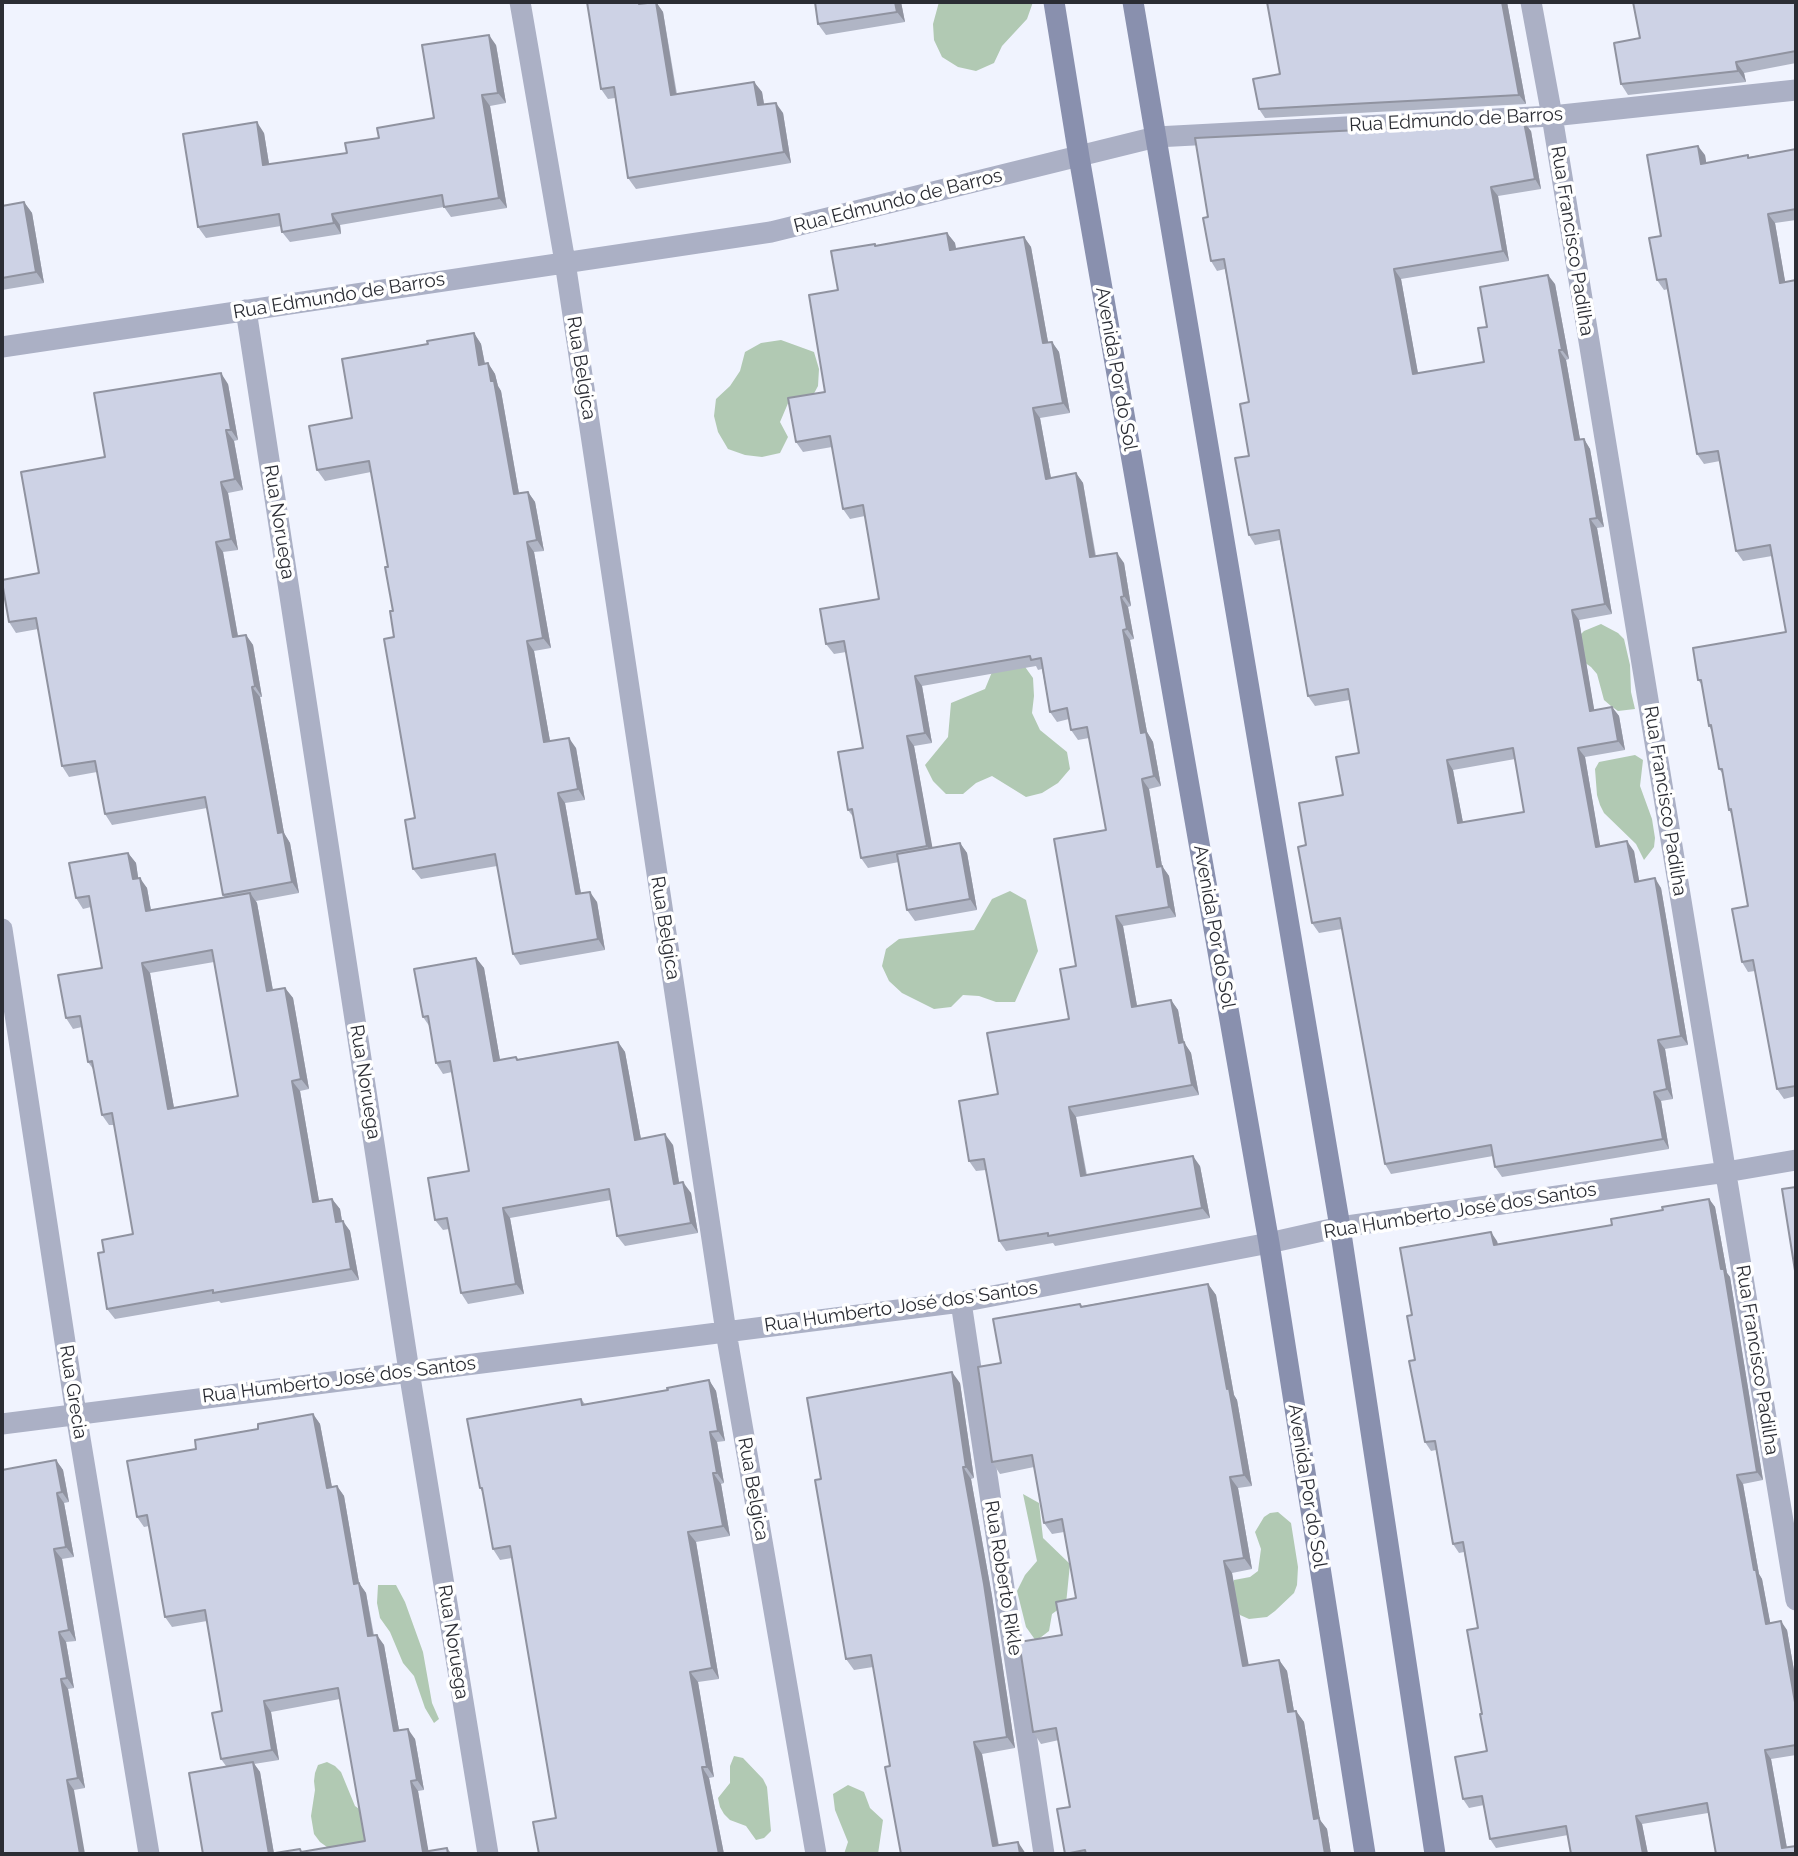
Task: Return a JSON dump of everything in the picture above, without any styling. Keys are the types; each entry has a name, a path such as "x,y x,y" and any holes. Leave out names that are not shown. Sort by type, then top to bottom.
{"street":[{"name":"Rua Belgica","path":"520,2 565,262 726,1332 816,1854"},
{"name":"Avenida Por do Sol","path":"1054,2 1269,1243 1365,1854"},
{"path":"1133,2 1340,1227 1435,1854"},
{"name":"Rua Francisco Padilha","path":"1531,2 1796,1600"},
{"name":"Rua Edmundo de Barros","path":"2,347 771,232 1156,137 1552,116 1796,90"},
{"name":"Rua Noruega","path":"246,310 410,1371 488,1854"},
{"name":"Rua Grecia","path":"2,929 76,1414 149,1854"},
{"name":"Rua Humberto José dos Santos","path":"2,1424 961,1302 1340,1227 1796,1160"},
{"name":"Rua Roberto Rikle","path":"961,1302 1044,1854"}],"green space":[{"path":"939,2 1033,2 1027,19 1002,46 994,63 976,71 958,67 942,57 934,40 933,24"},
{"path":"781,340 814,352 819,369 818,386 810,401 789,401 780,422 788,437 780,453 762,457 728,449 718,432 714,416 716,399 730,386 740,371 745,352 761,343"},
{"path":"1601,624 1624,639 1635,709 1618,711 1604,700 1597,674 1584,662 1578,637 1584,631"},
{"path":"1023,664 1033,678 1032,713 1040,730 1067,752 1070,769 1058,783 1042,793 1026,797 992,776 976,783 963,794 946,794 933,781 925,765 948,737 951,703 985,689 992,672"},
{"path":"1635,755 1643,760 1640,786 1652,819 1655,838 1654,847 1644,860 1636,844 1604,813 1597,795 1595,769 1599,762"},
{"path":"1010,891 1026,900 1038,951 1015,1002 996,1002 979,996 963,995 951,1007 934,1009 902,993 889,981 882,966 886,949 899,939 974,930 992,899"},
{"path":"1023,1494 1039,1503 1043,1538 1070,1564 1066,1604 1052,1614 1049,1631 1036,1641 1026,1627 1017,1591 1025,1575 1037,1561"},
{"path":"1278,1512 1291,1523 1298,1567 1297,1585 1294,1593 1267,1617 1249,1619 1240,1615 1235,1608 1231,1590 1234,1580 1250,1577 1258,1571 1261,1549 1255,1532 1264,1517"},
{"path":"378,1585 396,1585 405,1602 423,1652 432,1703 439,1719 434,1723 425,1708 414,1676 403,1663 390,1632 380,1618"},
{"path":"734,1756 743,1758 767,1787 771,1831 764,1838 756,1840 746,1826 730,1820 720,1807 718,1798 730,1783 730,1766"},
{"path":"327,1762 341,1772 355,1806 362,1811 385,1842 345,1849 327,1847 314,1834 311,1816 315,1773 318,1765"},
{"path":"848,1785 864,1792 870,1808 883,1820 878,1854 844,1854 848,1842 835,1810 833,1794"}],"building":[{"path":"587,2 656,2 671,95 754,82 758,105 776,103 784,152 628,178 614,87 601,89"},
{"path":"815,2 895,2 897,12 818,24"},
{"path":"1267,2 1502,2 1519,95 1259,109 1253,79 1280,74"},
{"path":"1633,2 1796,2 1796,51 1736,62 1738,71 1621,84 1614,43 1640,38"},
{"path":"489,35 498,93 482,95 499,198 444,207 442,195 332,214 334,223 282,232 279,214 198,227 183,134 257,122 263,165 347,153 345,143 379,138 377,128 434,118 422,45"},
{"path":"1524,122 1535,179 1491,187 1503,251 1394,269 1413,374 1484,362 1478,328 1487,327 1480,287 1548,275 1575,440 1584,439 1597,518 1590,519 1605,604 1572,610 1590,711 1612,707 1618,741 1578,748 1596,847 1627,841 1635,882 1655,878 1681,1036 1658,1040 1667,1089 1654,1092 1663,1139 1495,1167 1491,1145 1385,1164 1340,918 1312,923 1298,847 1306,845 1299,803 1343,795 1336,757 1359,753 1348,689 1308,696 1279,530 1249,535 1235,458 1249,456 1240,404 1249,402 1224,259 1211,261 1203,218 1208,217 1195,138","holes":["1513,748 1524,812 1458,823 1447,760"]},
{"path":"1698,146 1701,164 1796,149 1796,209 1768,214 1780,283 1796,280 1796,1086 1777,1089 1753,960 1742,962 1732,909 1748,906 1731,809 1729,810 1722,769 1719,769 1693,648 1786,632 1770,545 1736,551 1718,451 1697,454 1666,279 1657,280 1649,238 1661,236 1647,155"},
{"path":"24,202 36,272 2,278 2,206"},
{"path":"947,233 950,250 1024,237 1043,343 1052,342 1063,403 1033,408 1046,479 1076,473 1090,557 1117,553 1127,629 1123,630 1141,733 1146,732 1154,776 1142,779 1157,867 1162,866 1169,907 1116,916 1132,1007 1171,1000 1179,1043 1184,1042 1192,1085 1069,1107 1081,1176 1193,1156 1202,1208 1048,1236 1048,1233 999,1241 984,1159 969,1161 959,1101 998,1094 987,1033 1069,1019 1060,969 1076,966 1054,839 1106,830 1087,727 1071,730 1067,708 1050,712 1041,658 1031,660 1030,656 915,676 925,733 907,736 927,846 861,858 852,809 848,810 838,752 863,748 844,641 826,644 820,609 879,599 863,505 843,509 830,436 796,442 788,398 825,392 809,295 838,290 831,251"},
{"path":"474,333 479,365 488,363 491,381 494,381 514,494 528,492 537,540 527,542 543,638 527,641 544,742 569,738 578,789 558,793 576,894 590,892 598,939 513,954 495,854 413,869 405,820 415,818 384,639 394,637 390,611 393,611 369,461 317,470 309,426 352,418 342,359"},
{"path":"221,373 231,430 226,430 235,479 221,482 231,539 216,542 233,637 246,635 255,686 252,687 278,833 283,832 292,882 223,895 205,797 105,814 95,761 62,766 36,618 9,622 2,582 39,573 21,472 105,457 94,393"},
{"path":"960,843 970,899 907,910 897,854"},
{"path":"128,853 133,879 140,878 146,911 250,893 267,991 285,988 301,1079 292,1081 313,1202 332,1199 336,1222 343,1221 351,1269 107,1309 98,1253 104,1252 102,1240 133,1234 112,1113 102,1115 92,1061 88,1062 80,1016 66,1018 58,975 102,968 89,896 76,898 69,863","holes":["212,950 238,1096 168,1109 142,963"]},
{"path":"476,958 494,1061 516,1057 517,1060 618,1042 635,1140 665,1134 674,1184 683,1182 691,1223 617,1236 609,1189 503,1208 516,1284 461,1293 447,1218 435,1220 428,1178 469,1171 450,1061 436,1063 428,1016 423,1017 414,969"},
{"path":"1796,1187 1796,1277 1782,1189"},
{"path":"1709,1199 1721,1269 1724,1269 1757,1472 1737,1475 1766,1624 1781,1621 1796,1708 1796,1745 1765,1750 1782,1848 1796,1846 1796,1854 1716,1854 1707,1803 1636,1816 1643,1854 1571,1854 1566,1826 1490,1839 1482,1796 1463,1799 1455,1757 1487,1751 1467,1630 1478,1628 1463,1542 1453,1544 1435,1441 1425,1442 1409,1361 1415,1360 1407,1316 1412,1315 1400,1248 1491,1232 1494,1245 1612,1225 1611,1219"},
{"path":"1208,1284 1244,1475 1230,1477 1244,1558 1224,1561 1243,1666 1279,1660 1288,1712 1296,1711 1314,1819 1319,1818 1325,1854 1086,1854 1085,1850 1065,1854 1057,1809 1070,1807 1056,1728 1033,1732 1019,1642 1062,1635 1056,1602 1076,1598 1062,1519 1044,1523 1032,1455 992,1462 978,1367 1001,1363 993,1319 1080,1304 1081,1307"},
{"path":"952,1372 966,1467 963,1467 1007,1737 974,1742 993,1846 1018,1842 1020,1854 901,1854 885,1767 890,1766 871,1655 846,1659 815,1480 821,1479 807,1398"},
{"path":"709,1380 718,1431 710,1432 717,1473 713,1473 723,1526 688,1532 712,1668 690,1672 707,1767 702,1767 719,1854 539,1854 533,1822 556,1818 510,1546 493,1549 467,1419 581,1399 582,1405"},
{"path":"313,1414 327,1488 337,1486 354,1584 359,1583 368,1636 377,1635 394,1731 408,1729 417,1780 411,1781 423,1852 447,1848 448,1854 269,1854 300,1849 301,1852 365,1841 338,1688 264,1701 272,1750 221,1759 212,1713 222,1711 205,1610 165,1617 147,1515 137,1517 127,1461 196,1449 195,1440 258,1429 258,1424"},
{"path":"56,1460 62,1492 57,1493 66,1547 54,1549 69,1630 59,1632 67,1678 61,1679 78,1778 67,1780 80,1854 2,1854 2,1470"},
{"path":"253,1762 269,1854 203,1854 189,1773"}]}
